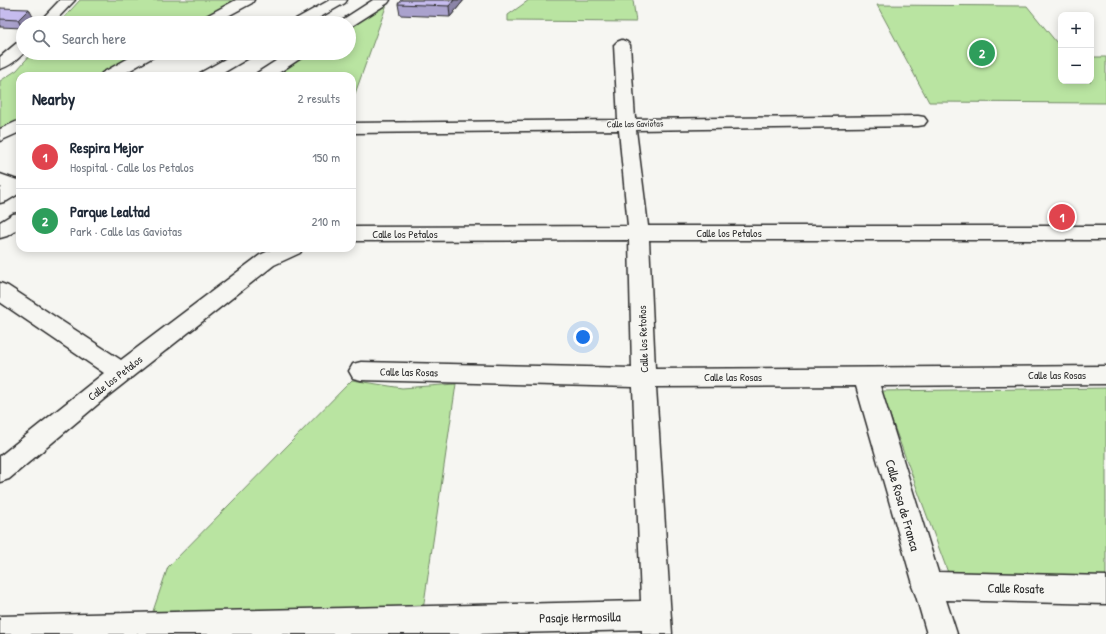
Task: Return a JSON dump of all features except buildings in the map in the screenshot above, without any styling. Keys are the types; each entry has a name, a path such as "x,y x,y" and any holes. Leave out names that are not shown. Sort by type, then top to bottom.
{"street":[{"path":"52,16 68,0"},
{"path":"217,16 247,0"},
{"path":"311,16 340,0"},
{"path":"356,17 383,0"},
{"name":"Calle los Retoños","path":"622,45 627,124 639,233 644,378 657,624"},
{"path":"0,64 16,52"},
{"path":"115,72 137,60"},
{"path":"216,72 235,60"},
{"path":"269,72 288,60"},
{"name":"Calle las Gaviotas","path":"356,128 918,121"},
{"path":"0,136 16,126"},
{"path":"0,180 16,185"},
{"path":"0,197 16,188"},
{"path":"0,231 16,221"},
{"name":"Calle los Petalos","path":"356,234 639,233 1104,237"},
{"name":"Calle los Petalos","path":"0,471 122,372 267,260 284,252"},
{"path":"0,291 122,372"},
{"name":"Calle las Rosas","path":"361,371 644,378 1106,375"},
{"name":"Calle Rosa de Franca","path":"865,376 926,586 942,634"},
{"name":"Calle Rosate","path":"926,586 1106,590"},
{"name":"Pasaje Hermosilla","path":"0,631 657,624"}],"green space":[{"path":"80,0 244,0 215,16 65,16"},
{"path":"529,0 633,0 636,22 508,21 508,15"},
{"path":"387,4 356,91 356,72 280,72 299,60 356,60 356,24"},
{"path":"877,5 1027,6 1058,44 1058,84 1094,84 1094,57 1106,57 1106,103 929,102"},
{"path":"26,60 135,60 113,72 16,72 16,125 0,134 0,81 17,70"},
{"path":"352,380 402,388 456,384 423,610 152,614 168,567"},
{"path":"1106,388 1106,581 950,578 881,391"}],"place":[{"name":"Parque Lealtad","path":"982,53"},
{"name":"Respira Mejor","path":"1062,217"}]}
